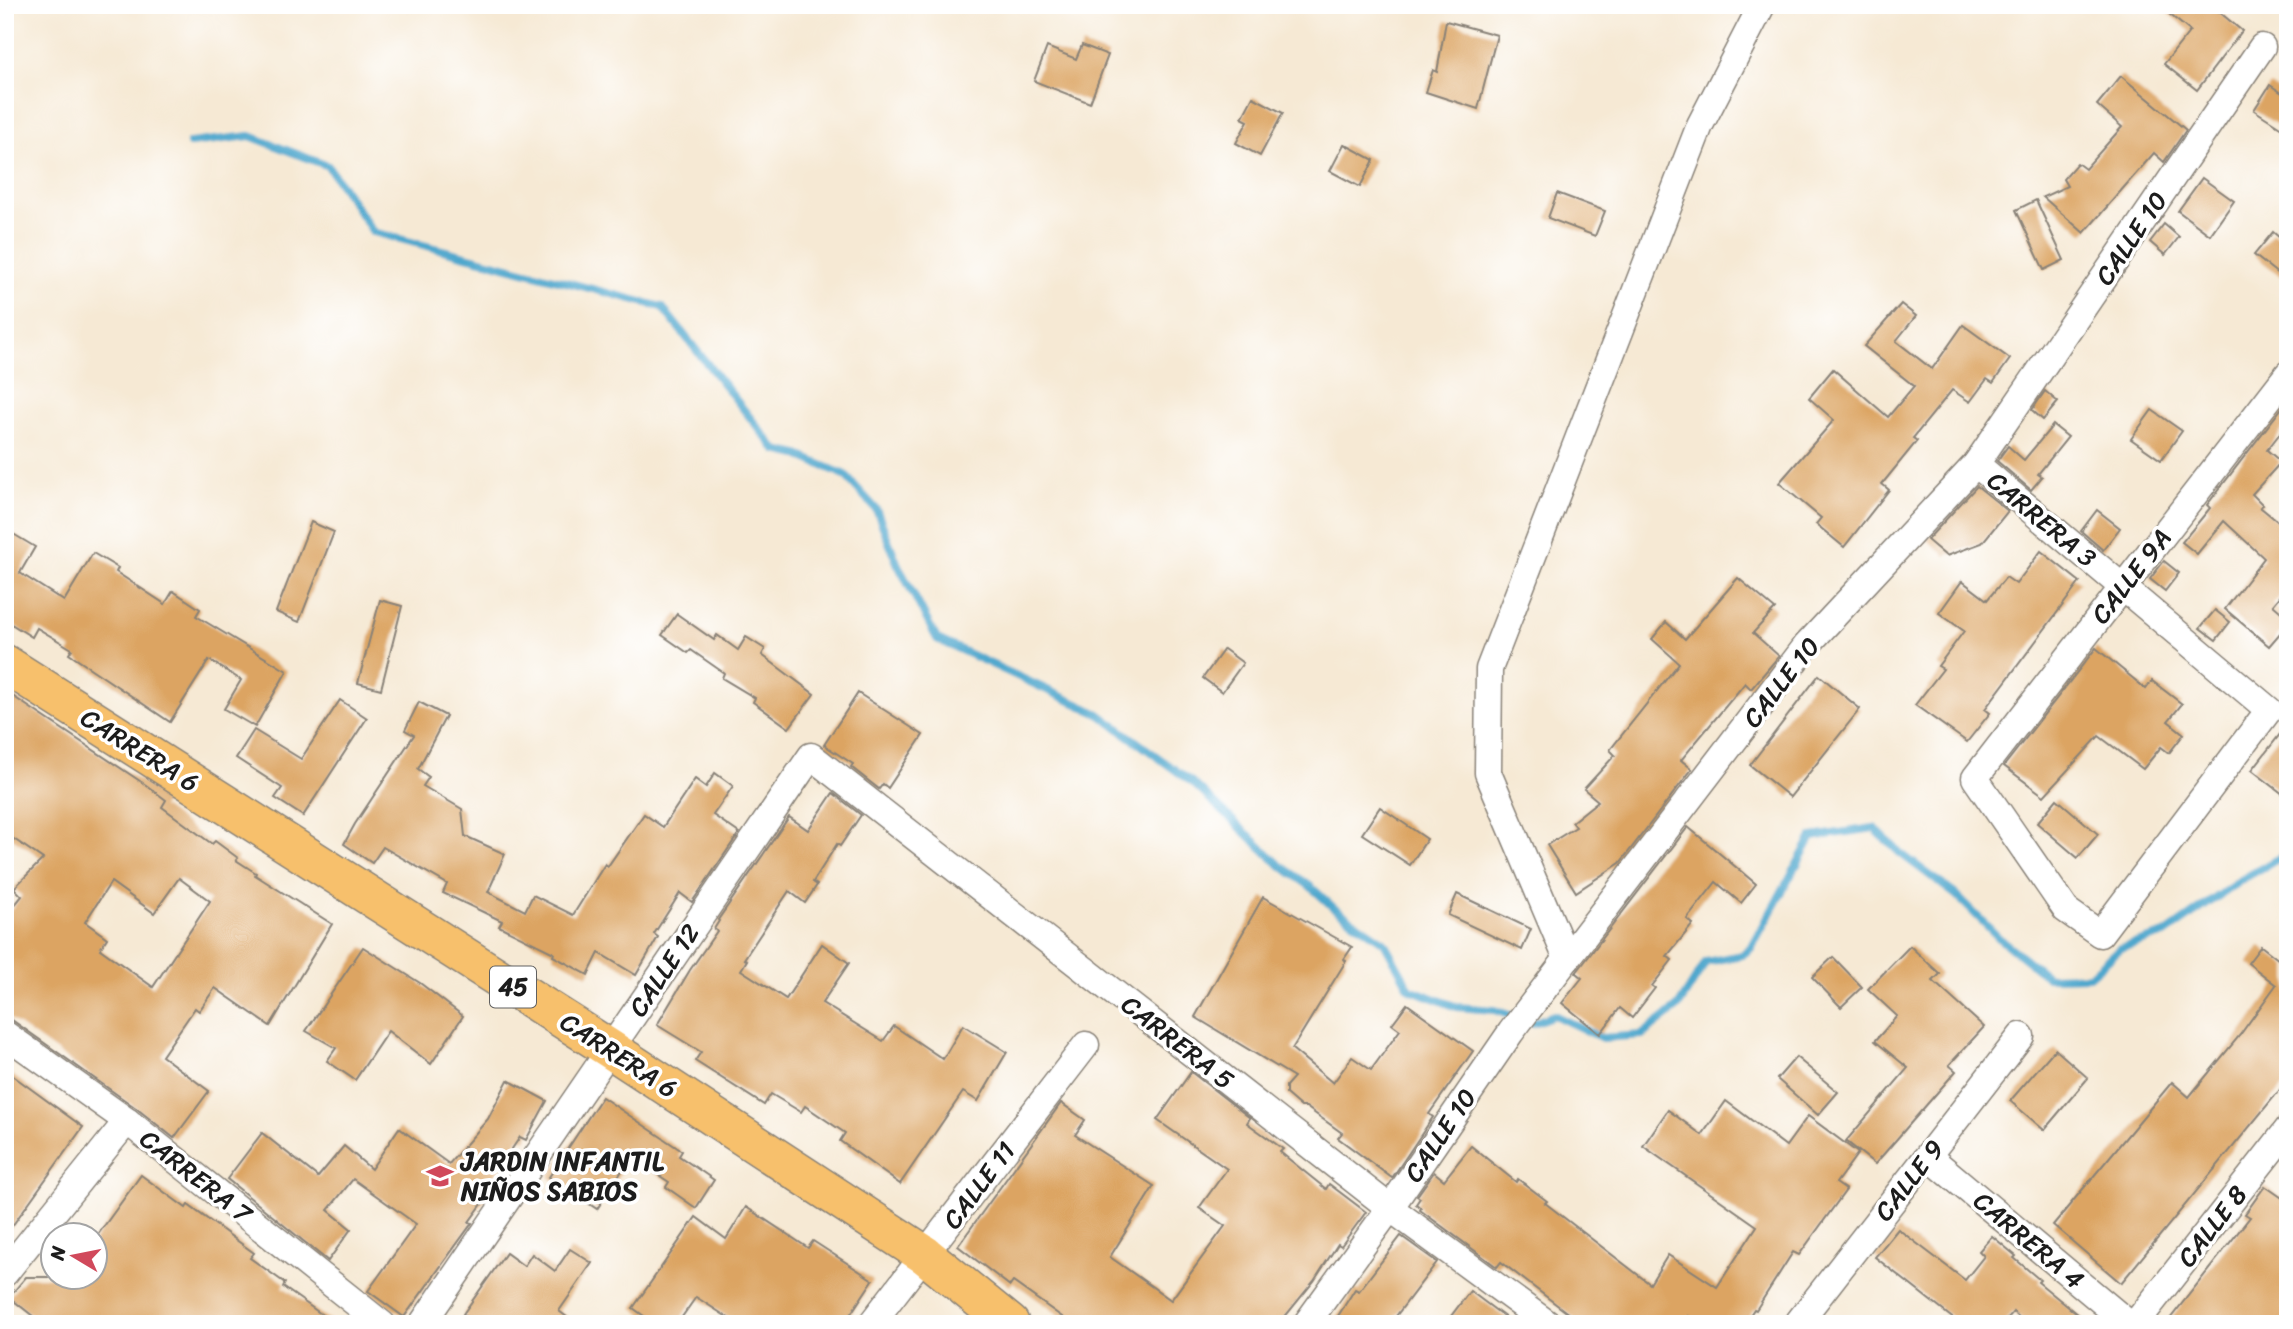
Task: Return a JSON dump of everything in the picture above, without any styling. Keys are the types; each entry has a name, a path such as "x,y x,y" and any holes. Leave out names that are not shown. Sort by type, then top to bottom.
{"main road":[{"name":"CARRERA 6","path":"5,664 610,1049 925,1255 1010,1324"}],"street":[{"path":"1567,959 1488,773 1489,669 1700,125 1762,5"},
{"name":"CALLE 10","path":"1306,1324 1391,1208 1511,1032 1807,645 1976,464 2262,47"},
{"name":"CALLE 9A","path":"2100,934 2066,910 1975,778 2288,373"},
{"name":"CARRERA 3","path":"1976,464 2269,710 2100,934"},
{"name":"CALLE 12","path":"422,1324 811,756"},
{"name":"CARRERA 5","path":"811,756 1391,1208 1548,1324"},
{"name":"CARRERA 7","path":"5,1034 127,1121 382,1324"},
{"name":"CALLE 9","path":"1797,1324 2021,1036"},
{"name":"CALLE 11","path":"871,1324 1086,1045"},
{"path":"5,1273 127,1121"},
{"name":"CALLE 8","path":"2136,1324 2288,1129"},
{"name":"CARRERA 4","path":"1928,1156 2129,1324"}],"building":[{"path":"2158,5 2211,5 2242,31 2197,90 2164,64 2190,31"},
{"path":"1446,21 1497,35 1478,109 1426,92 1433,70 1437,72"},
{"path":"1082,45 1108,55 1090,103 1034,81 1047,47 1076,59"},
{"path":"2121,76 2186,130 2164,162 2154,153 2084,233 2043,197 2067,186 2063,179 2077,163 2085,169 2122,127 2097,105"},
{"path":"2270,85 2288,97 2288,132 2254,110"},
{"path":"1253,97 1283,113 1260,156 1236,143 1248,121 1242,118"},
{"path":"1344,144 1374,160 1360,187 1330,171"},
{"path":"2202,178 2234,201 2210,235 2178,211"},
{"path":"1557,193 1605,211 1595,236 1548,218"},
{"path":"2036,200 2064,260 2044,270 2016,210"},
{"path":"2164,224 2179,237 2165,255 2150,242"},
{"path":"2273,232 2288,245 2288,282 2254,255"},
{"path":"1901,304 1916,316 1896,341 1932,369 1963,325 2010,359 1993,383 1987,379 1970,402 1952,390 1913,438 1917,441 1882,484 1889,490 1844,547 1816,524 1821,518 1779,483 1834,420 1809,398 1833,369 1888,417 1914,386 1864,346"},
{"path":"2045,391 2058,402 2043,420 2032,410"},
{"path":"2288,400 2288,423 2267,450 2281,462 2252,494 2263,505 2260,507 2288,530 2288,587 2273,605 2288,618 2288,624 2269,646 2225,609 2264,558 2224,521 2197,554 2182,542"},
{"path":"2152,410 2182,431 2161,460 2131,439"},
{"path":"2053,425 2068,437 2038,474 2042,477 2031,490 1997,461 2008,446 2024,460"},
{"path":"1977,486 2008,511 1982,543 1946,556 1927,540"},
{"path":"2097,510 2120,528 2103,550 2081,531"},
{"path":"311,522 334,532 299,622 276,612"},
{"path":"5,529 35,547 20,573 64,601 93,553 118,568 116,572 165,604 173,591 200,609 196,616 287,671 255,727 224,709 241,680 209,660 170,722 69,654 72,649 37,628 32,637 5,620"},
{"path":"2041,551 2080,582 1985,709 1990,713 1967,742 1915,705 1943,669 1938,666 1964,631 1939,613 1962,581 1987,600 2006,577 2016,584"},
{"path":"2164,561 2179,573 2165,591 2150,579"},
{"path":"1738,578 1775,609 1753,633 1779,656 1751,689 1745,683 1681,760 1692,769 1620,863 1576,892 1547,845 1576,827 1572,822 1598,801 1584,789 1615,755 1610,750 1679,663 1652,639 1666,622 1685,639"},
{"path":"380,600 402,606 381,689 358,683"},
{"path":"2215,610 2230,622 2216,640 2200,628"},
{"path":"677,614 714,640 717,635 738,650 746,637 765,649 762,655 814,694 789,728 753,702 755,698 722,678 724,673 691,650 688,653 662,635"},
{"path":"2096,648 2146,689 2152,681 2182,704 2168,721 2184,734 2169,753 2161,747 2143,769 2099,736 2044,796 2004,766"},
{"path":"1224,649 1243,663 1222,692 1203,678"},
{"path":"1819,675 1860,709 1790,797 1750,765"},
{"path":"5,691 146,785 166,800 162,807 212,844 215,841 256,873 255,875 332,924 270,1026 215,988 199,1011 195,1008 162,1056 209,1091 174,1138 5,1015 5,917 22,896 14,888 43,859 5,833","holes":["179,878 210,901 153,987 100,949 107,938 85,922 111,882 154,913"]},
{"path":"858,693 923,735 888,788 883,784 879,789 851,767 853,764 824,745"},
{"path":"340,700 367,718 303,816 275,798 282,788 236,758 254,730 301,759"},
{"path":"419,702 446,716 418,769 429,777 423,786 462,809 465,836 505,854 488,892 525,911 533,895 573,915 605,864 608,866 644,814 663,827 695,779 706,787 715,773 733,786 713,815 739,833 692,902 680,893 654,934 658,937 636,975 599,953 588,975 553,956 554,953 499,926 502,921 443,893 447,884 383,847 372,863 344,844 414,735 405,730"},
{"path":"2288,724 2288,798 2252,770"},
{"path":"833,793 861,815 840,846 837,844 813,882 817,885 805,903 789,891 744,959 747,960 741,970 786,999 822,944 849,963 822,1003 883,1041 894,1026 943,1059 963,1025 1007,1052 978,1101 963,1092 900,1184 840,1141 845,1133 805,1106 801,1112 771,1094 764,1105 695,1061 701,1052 657,1025 717,931 714,929 718,920 789,817 808,830"},
{"path":"2057,799 2098,834 2078,858 2037,823"},
{"path":"1380,807 1427,839 1410,865 1362,834"},
{"path":"1688,827 1756,884 1741,903 1716,882 1687,919 1693,924 1667,956 1672,960 1652,986 1655,988 1632,1018 1620,1008 1600,1034 1562,1003 1582,978 1576,973"},
{"path":"1457,894 1531,929 1522,950 1448,915"},
{"path":"1263,897 1352,947 1292,1049 1333,1083 1352,1057 1371,1070 1400,1030 1392,1024 1407,1004 1473,1051 1429,1114 1433,1117 1392,1178 1338,1138 1342,1133 1286,1094 1286,1086 1294,1077 1195,1017"},
{"path":"1910,946 1940,974 1933,981 1984,1027 1949,1065 1956,1071 1875,1164 1846,1141 1908,1068 1875,1041 1897,1016 1868,989"},
{"path":"2261,946 2288,967 2288,1080 2121,1283 2053,1225 2172,1082 2189,1097 2240,1035 2276,985 2248,963"},
{"path":"363,947 420,983 463,1016 431,1064 388,1031 355,1080 327,1061 336,1048 306,1031"},
{"path":"1833,957 1862,987 1841,1007 1812,977"},
{"path":"2055,1049 2088,1078 2044,1130 2010,1101"},
{"path":"1796,1057 1838,1092 1818,1115 1777,1079"},
{"path":"5,1070 83,1127 5,1236"},
{"path":"1191,1072 1250,1118 1247,1123 1283,1149 1280,1152 1326,1189 1329,1184 1366,1212 1341,1246 1338,1244 1314,1281 1279,1324 1072,1324 1013,1282 1010,1286 958,1246 1061,1103 1085,1120 1075,1135 1154,1186 1110,1257 1171,1300 1225,1226 1199,1208 1227,1169 1157,1120"},
{"path":"508,1080 547,1101 526,1140 520,1137 499,1168 487,1191 490,1193 469,1222 472,1223 404,1317 368,1291 416,1224 353,1179 328,1210 351,1229 328,1261 227,1179 262,1133 318,1177 344,1146 371,1169 399,1128 449,1164 488,1119"},
{"path":"602,1097 682,1151 679,1156 714,1180 696,1208 666,1187 669,1182 631,1157 597,1209 549,1177"},
{"path":"1726,1101 1786,1146 1808,1116 1858,1153 1836,1183 1846,1190 1799,1255 1793,1252 1744,1324 1700,1324 1688,1316 1683,1324 1582,1324 1501,1262 1497,1267 1420,1210 1416,1204 1420,1198 1417,1196 1434,1172 1444,1180 1471,1146 1516,1182 1518,1179 1547,1201 1545,1203 1650,1284 1668,1255 1717,1287 1757,1226 1643,1146 1668,1110 1702,1135"},
{"path":"141,1175 254,1253 250,1258 285,1283 283,1287 335,1324 43,1324 9,1297 26,1277 38,1277 38,1290 108,1290 108,1221"},
{"path":"2265,1186 2288,1202 2288,1324 2166,1324 2250,1217 2245,1214"},
{"path":"746,1207 808,1248 813,1241 873,1280 844,1324 738,1324 696,1297 677,1324 655,1324 633,1308 696,1217 726,1239"},
{"path":"1898,1229 1965,1280 1984,1256 1979,1251 1992,1236 2040,1280 2038,1282 2089,1324 2027,1324 2013,1312 2003,1324 1960,1324 1875,1257"},
{"path":"1401,1236 1437,1262 1390,1324 1333,1324 1355,1289 1359,1291"},
{"path":"570,1249 592,1263 559,1311 576,1324 460,1324 466,1316 463,1314 506,1253 524,1266 532,1254 555,1271"},
{"path":"1470,1291 1514,1324 1445,1324"}],"waterway":[{"path":"190,143 250,136 328,166 373,232 662,307 776,450 798,455 845,475 876,509 898,565 937,639 1099,714 1193,783 1280,865 1310,886 1334,908 1384,942 1410,989 1457,1007 1494,1010 1533,1023 1554,1015 1602,1038 1642,1035 1678,1007 1706,962 1742,955 1751,948 1812,837 1874,828 1900,853 1956,895 2000,939 2048,977 2089,976 2121,948 2165,934 2241,880 2288,853"}],"place":[{"name":"JARDIN INFANTIL NIÑOS SABIOS","path":"440,1176"}]}
